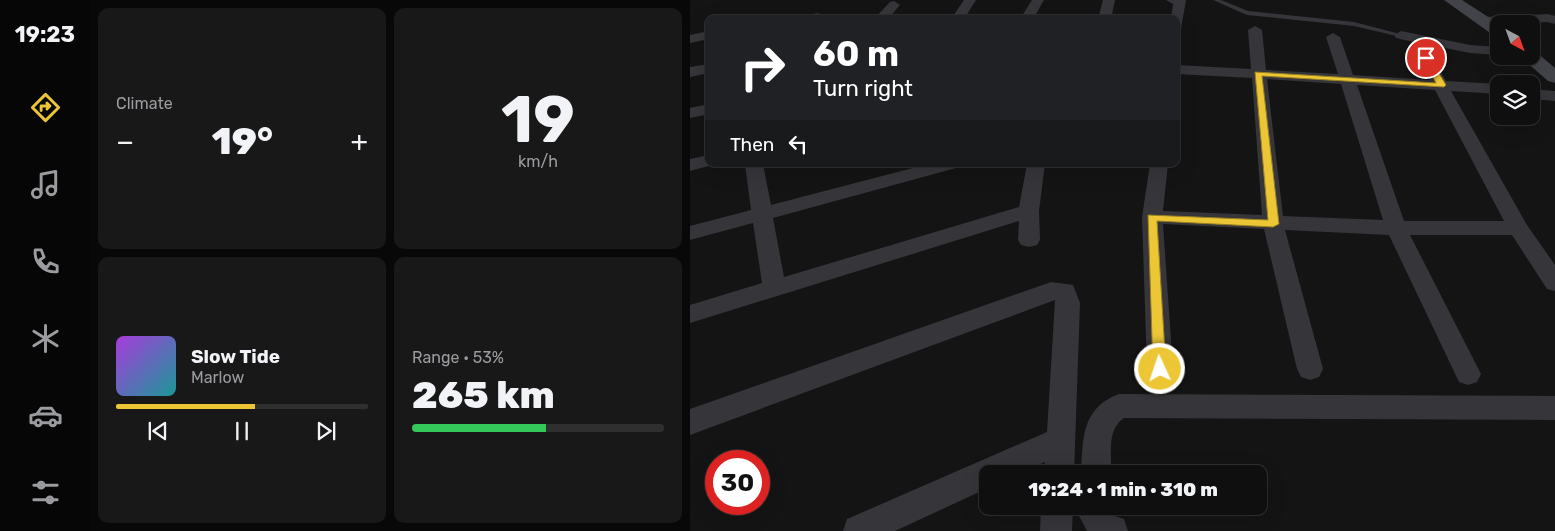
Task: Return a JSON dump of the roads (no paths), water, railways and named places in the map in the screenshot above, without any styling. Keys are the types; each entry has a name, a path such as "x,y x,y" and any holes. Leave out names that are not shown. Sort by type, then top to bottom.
{"street":[{"path":"959,15 970,0"},
{"path":"1029,15 1038,0"},
{"path":"1105,15 1109,0"},
{"path":"1172,0 1180,0 1178,15"},
{"path":"1452,0 1490,25"},
{"path":"884,15 894,6"},
{"path":"1485,21 1548,18 1555,20"},
{"path":"1255,30 1273,224 1310,369"},
{"path":"1401,35 1490,50"},
{"path":"690,39 705,36"},
{"path":"1333,37 1396,228 1468,374"},
{"path":"1418,44 1442,85 1518,228 1555,283"},
{"path":"1540,64 1555,77"},
{"path":"690,72 705,69"},
{"path":"1180,69 1490,89"},
{"path":"1540,88 1555,88"},
{"path":"1540,95 1555,96"},
{"path":"690,113 705,110"},
{"path":"690,164 705,161"},
{"path":"755,167 774,288"},
{"path":"690,233 938,167"},
{"path":"1029,240 1029,211 1036,167"},
{"path":"1159,167 1152,217 1160,369"},
{"path":"690,314 1029,211"},
{"path":"1152,217 1273,224 1396,228 1518,228"},
{"path":"690,422 1051,291 1065,291 1068,303 1060,465"},
{"path":"1097,465 1099,424 1106,413 1119,406 1555,408"},
{"path":"859,531 1061,440"},
{"path":"1056,531 1057,515"},
{"path":"1095,515 1104,526 1112,531"}],"lane":[{"path":"1216,0 1247,13 1354,24 1401,35"}]}
